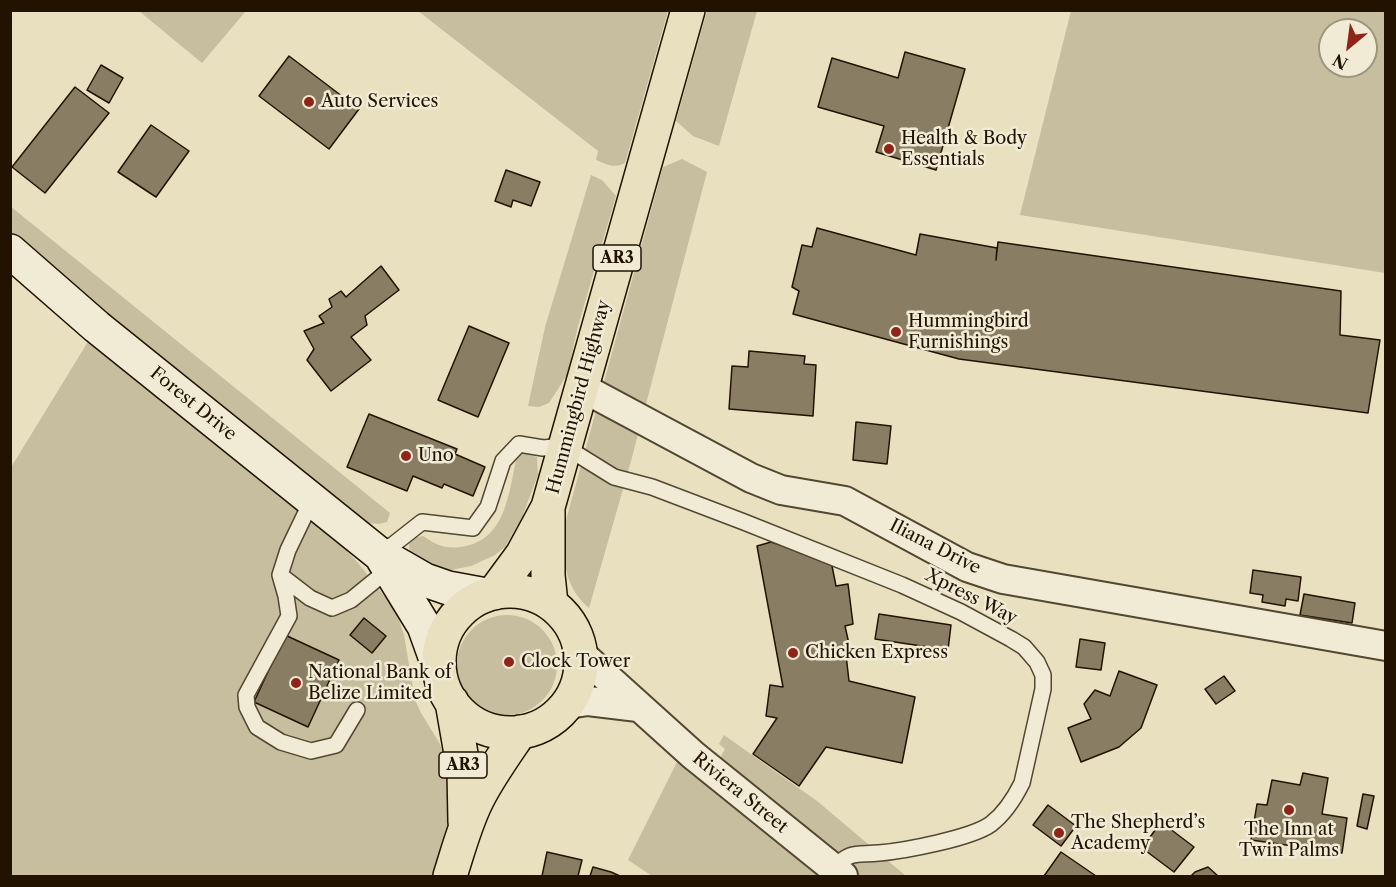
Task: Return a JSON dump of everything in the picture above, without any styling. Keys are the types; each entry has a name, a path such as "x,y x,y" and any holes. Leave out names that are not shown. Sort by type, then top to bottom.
{"main road":[{"name":"Hummingbird Highway","path":"490,594 522,555 548,507 688,10"},
{"name":"Forest Drive","path":"10,251 98,327 384,561 448,588 490,594"},
{"name":"Hummingbird Highway","path":"548,507 548,575 551,604"},
{"name":"Forest Drive","path":"384,561 424,626 438,665"},
{"path":"508,590 531,594 551,604 566,617 576,635 581,654 576,688 568,704 555,717 538,727 520,732 501,732 482,727 465,717 452,702 443,684 438,665 441,642 450,622 466,605 490,594 508,590"},
{"name":"AR3","path":"452,702 464,771 465,829"},
{"name":"AR3","path":"450,876 476,801 520,732"}],"street":[{"name":"Iliana Drive","path":"581,387 751,478 781,490 845,501 966,567 1003,579 1386,646"},
{"name":"Riviera Street","path":"581,654 693,756 838,872"},
{"path":"568,704 588,701 638,707"}],"lane":[{"path":"280,575 310,598 332,608 351,600 384,561 422,522 473,528 488,507 503,461 519,444 543,448 564,447"},
{"name":"Xpress Way","path":"564,447 614,477 652,487 744,522 961,612 1024,647 1036,662 1042,675 1043,688 1022,783 1015,797 992,824 976,832 946,840 878,853 846,856 838,872"},
{"path":"312,500 288,550 280,575 289,616 246,695 247,707 257,727 281,742 311,751 336,745 357,710"}],"shaded area":[{"path":"139,11 246,11 202,63"},
{"path":"418,11 668,11 625,163 614,166 596,160 598,151"},
{"path":"707,11 757,11 719,146 693,136 676,121"},
{"path":"1071,11 1385,11 1385,273 1020,215"},
{"path":"682,159 707,172 631,461 589,608 573,589 566,568 564,545 566,520 663,167"},
{"path":"591,175 602,180 616,196 578,326 567,375 549,403 539,407 528,406 545,327"},
{"path":"10,206 390,513 387,522 367,523 244,427 11,233"},
{"path":"97,327 267,464 359,564 396,611 404,635 415,700 440,744 451,780 449,825 434,876 11,876 10,469"},
{"path":"525,453 537,457 538,475 522,517 505,547 495,555 471,566 446,571 410,556 409,544 414,538 423,536 438,545 453,548 480,541 490,533 504,510 517,456"},
{"path":"507,615 526,619 542,630 553,646 557,665 553,684 542,700 526,711 507,715 488,711 472,700 461,684 457,665 461,646 472,630 488,619"},
{"path":"724,735 817,801 906,876 652,876 628,860 681,754 711,774 725,749 719,744"}],"building":[{"path":"905,52 965,69 936,170 876,152 884,126 818,107 832,58 898,78"},
{"name":"Auto Services","path":"289,56 359,109 329,149 259,96"},
{"path":"101,65 123,78 109,103 87,90"},
{"path":"75,87 109,113 45,193 12,167"},
{"path":"151,125 189,151 156,197 118,172"},
{"path":"506,170 540,182 531,206 513,200 511,207 495,201"},
{"path":"817,228 916,255 920,234 997,248 996,260 998,242 1341,291 1340,335 1380,340 1368,413 959,359 793,314 799,291 792,287 802,245 812,247"},
{"path":"381,266 399,290 365,316 367,325 351,337 371,360 331,391 307,360 314,349 304,331 324,323 319,316 332,307 329,299 341,291 346,297"},
{"path":"469,326 509,343 478,417 438,400"},
{"path":"749,351 805,356 804,364 816,365 813,416 729,409 732,366 748,367"},
{"name":"Uno","path":"369,414 457,449 455,454 485,467 473,496 444,484 442,488 413,476 407,491 347,467"},
{"path":"856,422 891,426 887,464 853,460"},
{"path":"771,542 831,561 836,586 848,584 853,624 845,626 849,644 845,646 849,681 915,697 902,763 826,747 799,786 753,754 777,718 766,716 770,685 783,687 757,546"},
{"path":"1253,570 1301,577 1298,601 1286,599 1285,606 1262,602 1263,595 1250,593"},
{"path":"1304,594 1355,603 1352,623 1300,615"},
{"path":"879,614 951,625 948,650 875,639"},
{"path":"364,618 386,636 372,653 350,635"},
{"name":"National Bank of Belize Limited","path":"285,635 339,660 308,727 254,702"},
{"path":"1080,639 1105,643 1101,670 1076,667"},
{"path":"1119,671 1157,685 1141,728 1119,747 1081,762 1068,728 1091,719 1084,704 1095,690 1110,696"},
{"path":"1224,676 1235,691 1216,704 1205,689"},
{"name":"The Inn at Twin Palms","path":"1303,773 1328,778 1322,814 1347,818 1342,853 1251,840 1257,804 1267,805 1272,780 1300,785"},
{"path":"1363,794 1374,796 1367,829 1357,826"},
{"path":"1048,805 1076,826 1061,846 1033,825"},
{"path":"1161,822 1194,847 1174,872 1142,848"},
{"path":"547,852 582,860 578,876 542,876"},
{"path":"1061,852 1096,876 1044,876"},
{"path":"593,867 611,872 620,876 590,876"},
{"path":"1208,867 1218,876 1191,876 1195,872"}],"place":[{"name":"Auto Services","path":"309,102"},
{"name":"Health & Body Essentials","path":"889,149"},
{"name":"Hummingbird Furnishings","path":"896,332"},
{"name":"Uno","path":"406,456"},
{"name":"Chicken Express","path":"793,653"},
{"name":"Clock Tower","path":"509,662"},
{"name":"National Bank of Belize Limited","path":"296,683"},
{"name":"The Inn at Twin Palms","path":"1289,810"},
{"name":"The Shepherd’s Academy","path":"1059,833"}]}
